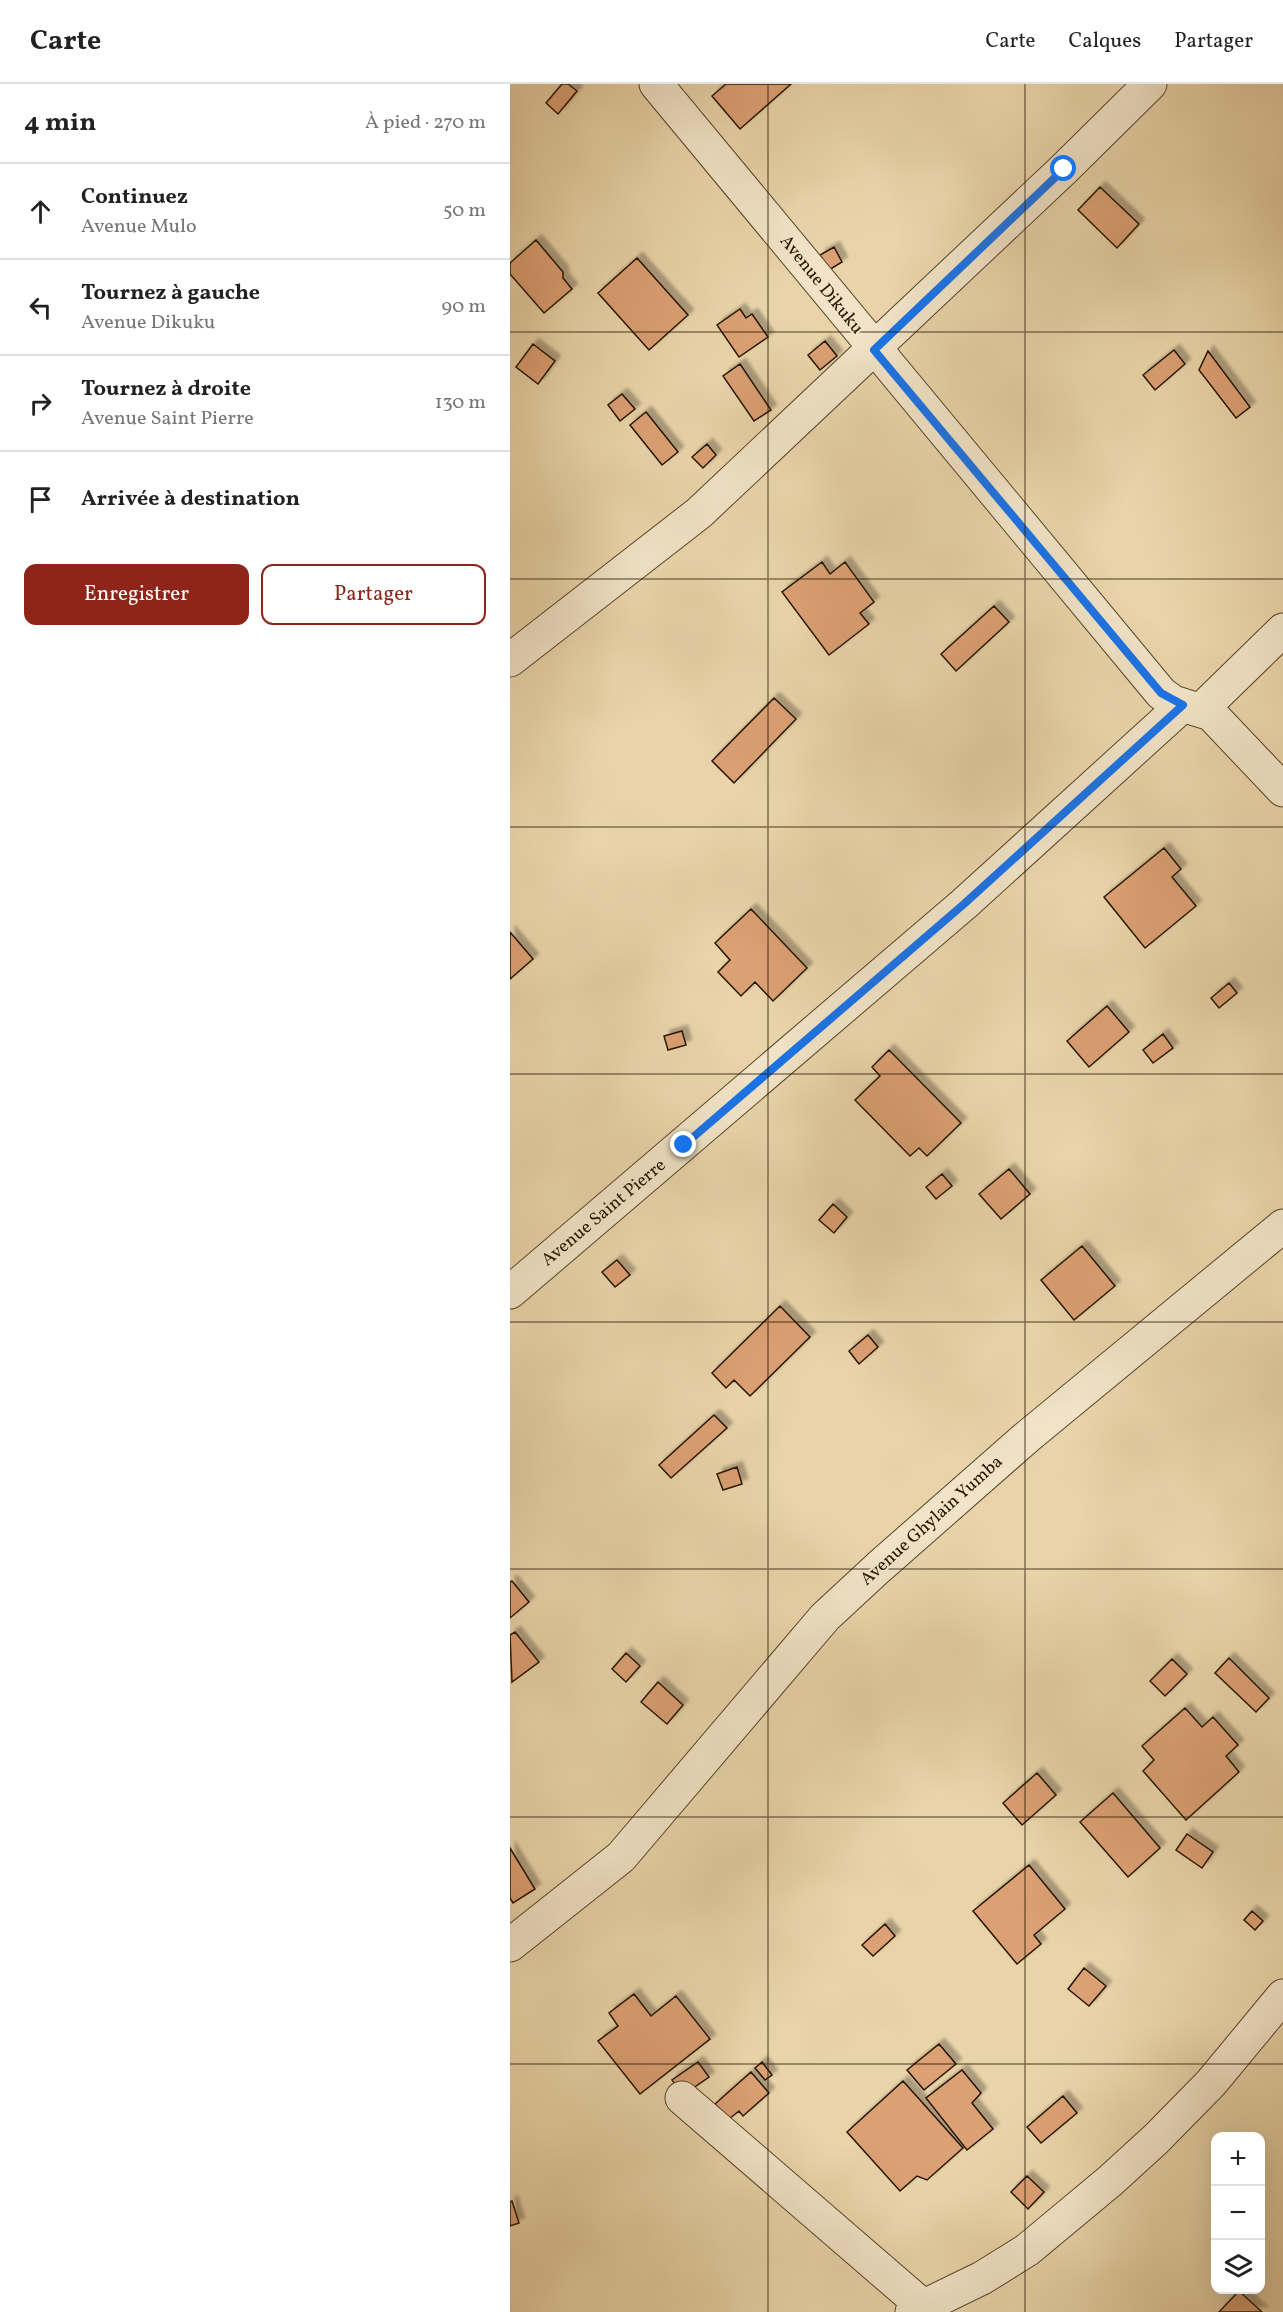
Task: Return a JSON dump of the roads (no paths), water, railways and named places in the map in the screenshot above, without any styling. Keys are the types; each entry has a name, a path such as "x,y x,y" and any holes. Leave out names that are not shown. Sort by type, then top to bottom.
{"street":[{"name":"Avenue Dikuku","path":"656,84 874,350 1161,693 1218,720 1283,790"},
{"path":"510,660 699,513 874,350 1150,84"},
{"name":"Avenue Saint Pierre","path":"510,1292 1283,630"},
{"name":"Avenue Ghylain Yumba","path":"510,1945 621,1857 825,1617 1027,1437 1283,1226"},
{"path":"682,2098 918,2309 982,2278 1027,2250 1110,2181 1156,2139 1211,2083 1283,1996"}]}
